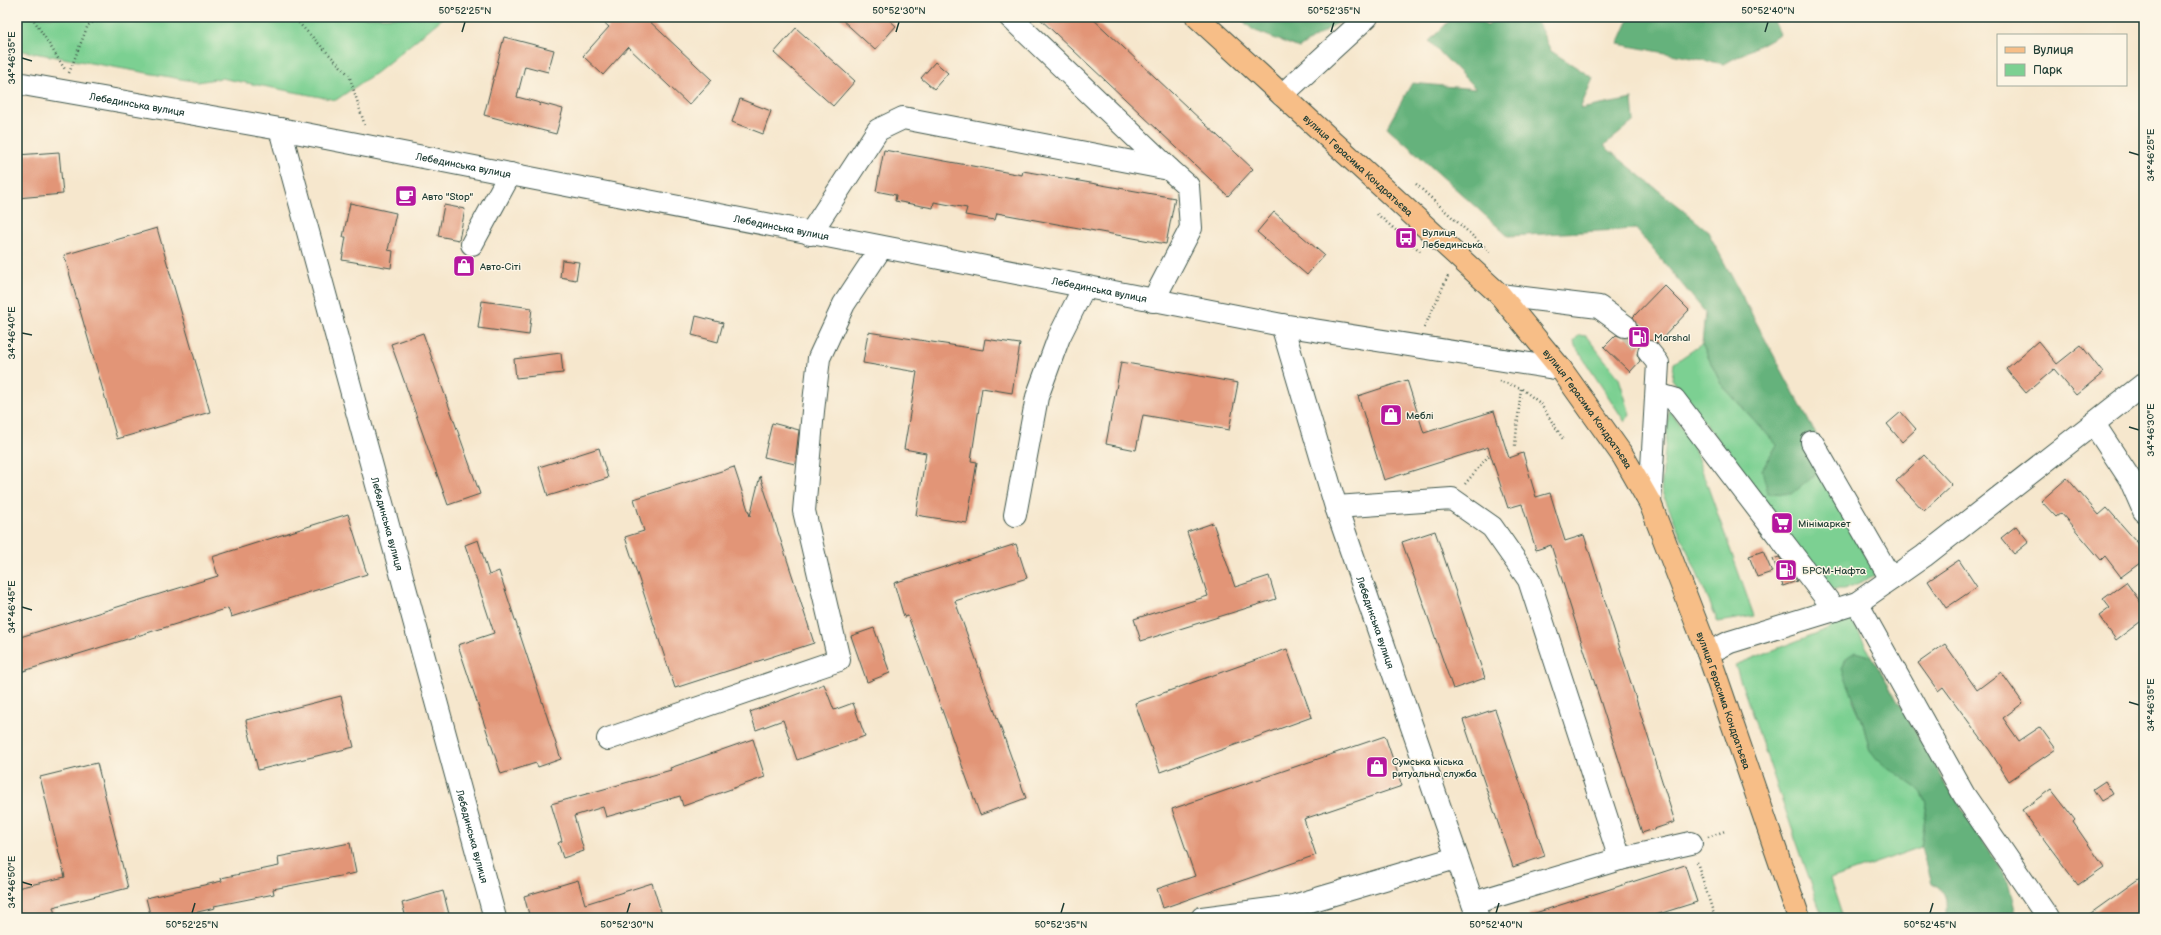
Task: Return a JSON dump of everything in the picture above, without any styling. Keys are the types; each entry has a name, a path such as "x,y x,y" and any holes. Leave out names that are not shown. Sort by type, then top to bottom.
{"main road":[{"name":"вулиця Герасима Кондратьєва","path":"1197,17 1500,295 1561,370 1623,456 1650,503 1708,653 1799,918"}],"street":[{"path":"1010,17 1188,186 1191,228 1152,301"},
{"path":"1282,95 1367,17"},
{"name":"Лебединська вулиця","path":"17,83 66,83 373,149 510,174 1084,288 1282,325 1561,370"},
{"path":"810,234 878,130 903,118 1169,169"},
{"name":"Лебединська вулиця","path":"280,130 496,918"},
{"path":"472,244 510,174"},
{"path":"608,739 839,660 804,511 813,411 819,358 844,304 881,248"},
{"path":"1015,515 1037,397 1059,337 1084,288"},
{"path":"1500,295 1599,307 1625,326"},
{"name":"Лебединська вулиця","path":"1282,325 1336,507 1456,858 1476,911"},
{"path":"1649,352 1658,363 1650,503"},
{"path":"1657,394 1674,399 1835,610"},
{"path":"1708,653 1730,642 1857,604 2094,424 2139,396"},
{"path":"2094,424 2130,480 2144,511"},
{"path":"1812,442 1891,579"},
{"path":"1336,507 1452,499 1492,527 1529,580 1620,859"},
{"path":"1857,604 1964,795 2048,918"},
{"path":"1476,911 1620,859 1691,843"},
{"path":"1202,918 1293,912 1456,858"}],"path":[{"path":"32,17 66,83"},
{"path":"66,83 88,26 102,17"},
{"path":"293,17 349,75 373,149"},
{"path":"1416,184 1490,252"},
{"path":"1377,214 1422,253"},
{"path":"1423,329 1449,276 1444,272"},
{"path":"1491,379 1521,388 1540,402 1564,439"},
{"path":"1515,446 1521,388"},
{"path":"1452,499 1490,454"},
{"path":"1715,918 1691,843 1725,831"}],"green space":[{"path":"17,17 444,17 377,72 336,100 221,78 198,82 17,50"},
{"path":"1239,17 1346,17 1299,48 1253,30"},
{"path":"1453,17 1477,17 1487,26 1499,17 1535,17 1551,51 1593,78 1580,109 1632,99 1634,121 1604,146 1707,230 1822,446 1814,476 1792,494 1768,493 1762,470 1777,445 1721,384 1702,344 1705,312 1636,229 1508,236 1387,127 1412,83 1476,89 1429,41"},
{"path":"1630,17 1772,17 1780,34 1724,64 1618,44"},
{"path":"1579,335 1586,336 1619,378 1630,414 1625,422 1575,346 1574,341"},
{"path":"1702,344 1721,384 1777,445 1762,470 1816,468 1877,575 1845,589 1833,589 1822,580 1672,379 1674,363"},
{"path":"1669,409 1693,445 1754,616 1718,622 1661,490"},
{"path":"1849,615 1872,657 1855,652 1853,700 1862,720 1870,751 1915,786 1922,793 1927,804 1921,847 1830,879 1843,918 1823,918 1735,665 1830,628 1836,619"},
{"path":"1855,652 1872,657 1940,774 2008,881 2017,918 1947,918 1946,897 1942,890 1931,883 1921,847 1927,804 1922,793 1915,786 1877,760 1870,751 1862,720 1842,669 1846,658"}],"building":[{"path":"598,17 645,17 712,80 689,105 628,47 603,75 583,56 609,27"},
{"path":"839,17 886,17 896,26 875,50"},
{"path":"1038,17 1091,17 1253,169 1228,196"},
{"path":"796,28 855,81 833,106 774,53"},
{"path":"504,37 554,50 548,72 525,66 517,97 540,103 539,106 541,103 563,109 556,134 484,115"},
{"path":"935,62 948,73 934,89 921,78"},
{"path":"740,99 771,111 763,134 732,122"},
{"path":"884,150 1022,175 1023,171 1175,198 1166,244 997,213 995,220 965,215 967,208 934,202 933,208 895,201 896,195 876,191"},
{"path":"59,152 63,194 17,198 17,155"},
{"path":"350,203 396,213 388,250 393,251 391,268 342,260 346,237 343,237"},
{"path":"444,205 465,209 459,240 438,236"},
{"path":"1274,212 1324,255 1307,275 1257,232"},
{"path":"157,228 210,412 117,439 64,255"},
{"path":"562,260 579,262 576,280 560,277"},
{"name":"Marshal","path":"1664,285 1689,310 1658,343 1647,340 1641,343 1637,354 1640,361 1630,372 1604,347 1616,335 1624,338 1635,334 1637,327 1633,317"},
{"path":"482,301 532,308 529,335 478,328"},
{"path":"696,316 723,323 718,342 692,335"},
{"path":"868,332 983,350 985,339 1020,344 1012,393 982,388 971,461 977,462 967,523 916,515 926,453 904,449 917,372 863,363"},
{"path":"423,333 480,494 448,505 391,344"},
{"path":"2038,341 2057,364 2081,345 2103,373 2076,395 2054,369 2026,393 2006,369"},
{"path":"561,353 563,373 516,378 514,359"},
{"path":"1121,362 1238,383 1229,430 1143,415 1136,450 1106,444"},
{"path":"1407,380 1424,433 1494,411 1509,458 1523,453 1536,497 1550,493 1565,541 1584,535 1675,822 1642,833 1551,545 1536,550 1522,504 1508,508 1488,447 1384,480 1358,396"},
{"path":"1901,412 1916,429 1902,442 1887,424"},
{"path":"772,423 799,430 795,464 764,457"},
{"path":"599,448 608,478 548,496 539,467"},
{"path":"1924,455 1952,485 1924,511 1896,481"},
{"path":"734,467 750,516 760,476 814,643 675,688 625,537 644,531 634,499"},
{"path":"2067,478 2099,515 2107,508 2144,550 2144,560 2121,577 2105,556 2101,560 2061,513 2056,517 2041,501"},
{"path":"348,514 367,574 231,617 228,608 17,673 17,638 218,576 212,557"},
{"path":"1213,523 1235,587 1269,576 1276,599 1141,641 1134,619 1208,596 1187,532"},
{"path":"2016,526 2029,542 2014,554 2001,538"},
{"path":"1435,531 1485,678 1453,689 1402,542"},
{"path":"478,540 489,575 499,571 561,759 538,767 536,763 501,774 458,645 494,633 465,545"},
{"path":"1016,544 1027,578 955,601 1026,798 980,815 908,616 904,617 894,583"},
{"path":"1763,551 1772,572 1757,577 1749,556"},
{"name":"БРСМ-Нафта","path":"1779,557 1797,581 1783,586 1773,559"},
{"path":"1959,560 1977,587 1946,608 1928,581"},
{"path":"2126,582 2144,607 2144,619 2116,640 2099,616 2110,608 2103,599"},
{"path":"874,628 890,673 867,682 851,636"},
{"path":"1945,644 1977,690 2001,672 2023,703 2003,718 2019,741 2040,727 2056,749 2009,781 1990,751 1943,687 1938,691 1918,663"},
{"path":"1287,649 1312,717 1160,772 1135,703"},
{"path":"824,684 834,710 853,703 865,736 797,760 783,720 756,730 750,712"},
{"path":"341,696 354,747 258,770 246,720"},
{"path":"1495,709 1545,856 1513,867 1463,720"},
{"path":"1385,736 1402,786 1304,819 1316,855 1163,908 1157,889 1195,876 1172,809"},
{"path":"753,739 765,777 683,806 680,796 606,817 603,807 574,816 584,851 563,858 558,843 562,841 551,804 671,770 670,768"},
{"path":"97,763 128,888 53,907 56,918 17,918 17,888 65,877 40,777"},
{"path":"2105,781 2113,794 2101,801 2093,789"},
{"path":"2051,789 2075,820 2073,822 2104,867 2078,885 2022,810"},
{"path":"350,843 356,873 273,889 274,894 214,906 215,908 172,918 151,918 146,898 222,881 221,878 279,866 278,857"},
{"path":"1685,865 1697,902 1646,918 1530,918 1529,915"},
{"path":"2144,875 2144,918 2084,918"},
{"path":"578,880 585,904 652,883 663,918 530,918 524,896"},
{"path":"443,891 450,918 406,918 402,903"}],"tunnel":[{"path":"1625,326 1649,352"}],"place":[{"name":"Авто \"Stop\"","path":"406,196"},
{"name":"Вулиця Лебединська","path":"1406,238"},
{"name":"Авто-Сіті","path":"464,266"},
{"name":"Marshal","path":"1639,337"},
{"name":"Меблі","path":"1391,415"},
{"name":"Мінімаркет","path":"1782,523"},
{"name":"БРСМ-Нафта","path":"1786,570"},
{"name":"Сумська міська ритуальна служба","path":"1377,767"}]}
